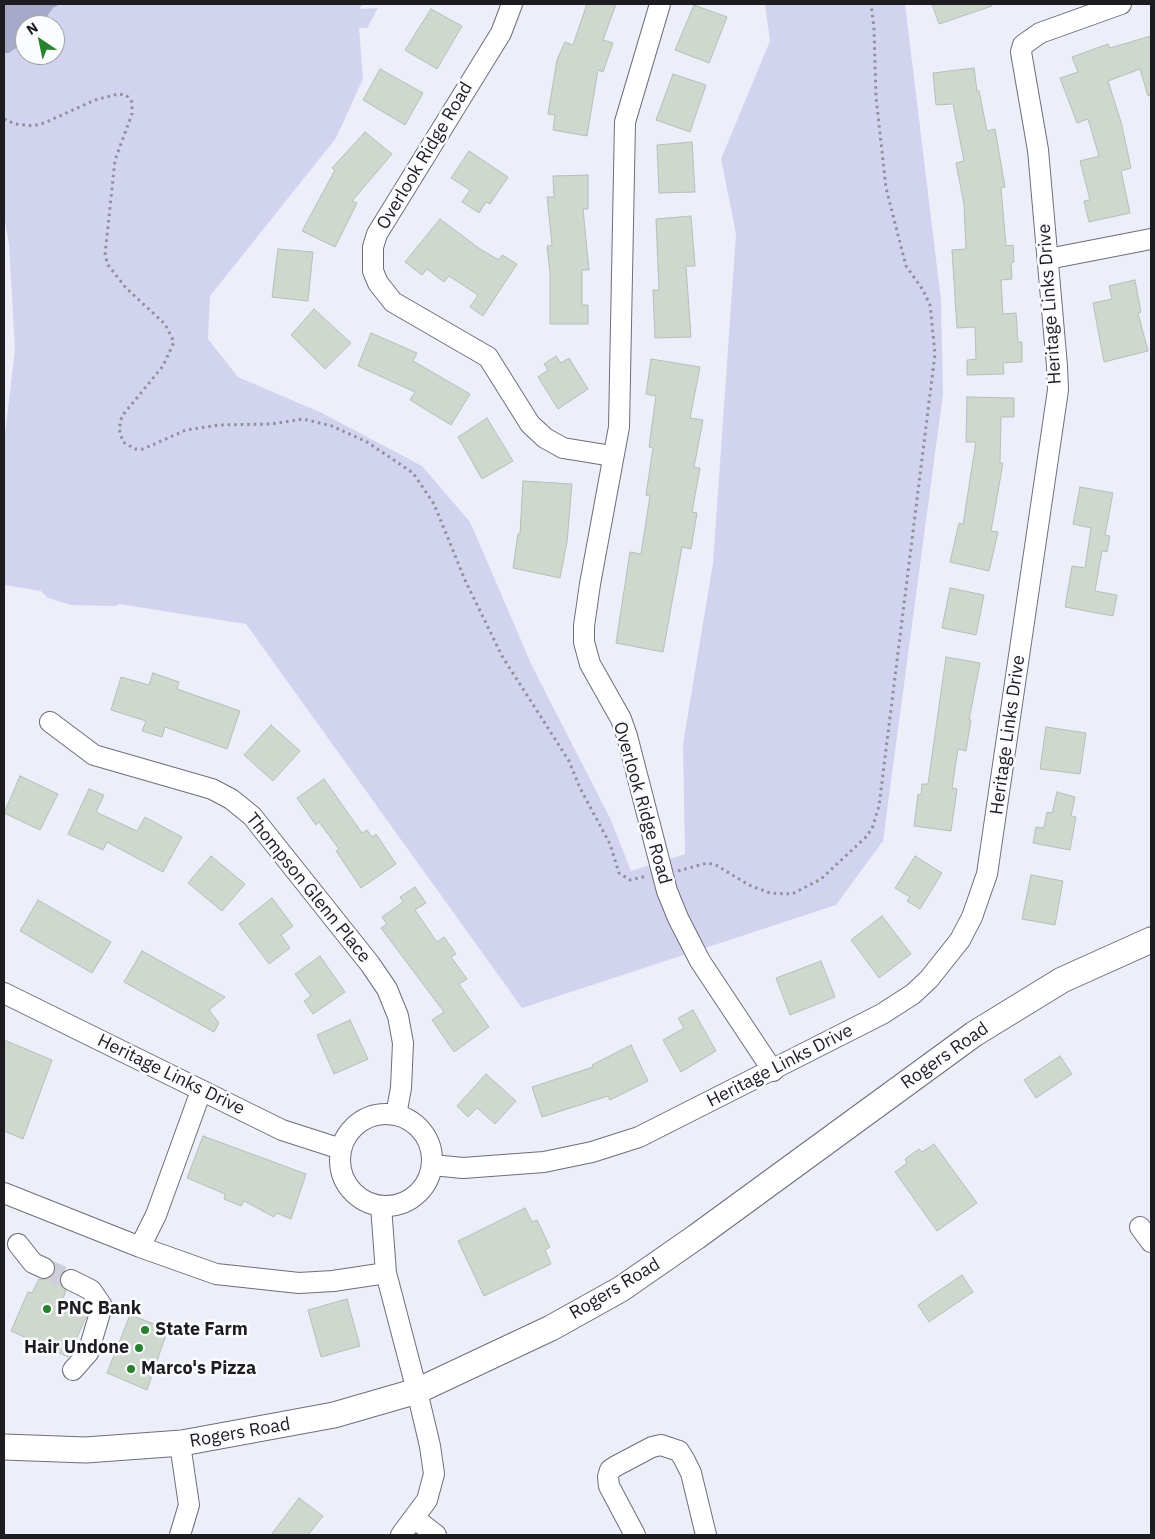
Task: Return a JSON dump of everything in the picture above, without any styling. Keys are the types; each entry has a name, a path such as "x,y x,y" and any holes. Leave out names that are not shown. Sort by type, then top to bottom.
{"main road":[{"name":"Rogers Road","path":"4,1447 86,1450 180,1444 334,1415 417,1391 551,1328 621,1289 704,1232 974,1034 1062,980 1151,940"}],"street":[{"name":"Overlook Ridge Road","path":"512,4 501,33 377,234 373,247 373,271 378,283 393,302 479,350 488,358 538,432 563,448 612,456"},
{"name":"Overlook Ridge Road","path":"660,4 624,128 620,408 584,626 584,642 590,664 620,719 627,736 662,873 678,918 696,954 773,1071"},
{"name":"Heritage Links Drive","path":"432,1165 463,1168 544,1162 592,1152 638,1137 773,1071 882,1014 912,994 944,961 960,940 980,896 991,850 1055,413 1058,366 1038,150 1022,63 1023,45 1040,33 1121,4"},
{"path":"1048,259 1151,239"},
{"name":"Thompson Glenn Place","path":"50,722 94,754 212,789 231,799 252,816 370,964 387,989 398,1016 403,1043 401,1088 396,1115"},
{"name":"Heritage Links Drive","path":"4,993 282,1130 341,1148"},
{"path":"140,1247 156,1215 201,1091"},
{"path":"382,1114 396,1115 416,1125 423,1134 432,1154 432,1165 428,1179 420,1191 409,1200 396,1205 368,1204 357,1197 348,1187 342,1175 339,1162 341,1148 346,1136 356,1125 368,1118 382,1114"},
{"path":"4,1193 140,1247 216,1274 299,1283 333,1281 386,1273"},
{"path":"382,1206 386,1273 417,1391 430,1446 434,1474 427,1500 401,1535"},
{"path":"18,1244 33,1263 44,1268"},
{"path":"71,1280 91,1290 102,1306 88,1353 72,1370"},
{"path":"180,1444 189,1505 180,1535"},
{"path":"635,1535 609,1486 608,1477 610,1470 652,1447 661,1445 679,1451 688,1466 706,1535"},
{"path":"414,1518 436,1535"}],"path":[{"path":"4,119 16,124 33,126 95,100 118,94 126,95 132,102 132,114 115,160 105,255 108,265 126,288 164,324 174,342 163,366 122,416 119,429 123,442 135,449 143,449 186,430 219,425 271,424 303,419 332,426 367,442 404,466 413,474 434,504 465,580 502,656 569,761 580,788 610,844 619,873 630,880 706,863 716,865 749,884 770,893 792,894 821,880 867,836 874,826 879,806 935,354 930,305 923,290 906,266 886,188 876,97 874,28 871,4"}],"shaded area":[{"path":"4,4 363,4 359,9 378,8 367,28 359,28 363,79 336,138 210,296 208,339 238,377 322,413 422,466 470,522 533,668 611,820 631,871 685,854 683,744 713,563 736,234 721,159 770,41 765,4 905,4 941,300 943,394 883,841 836,905 522,1008 246,624 119,604 116,606 71,605 48,598 41,591 4,585 4,442 15,350 9,244 4,216"},
{"path":"4,4 60,4 53,8 48,15 15,15 15,49 9,53 4,53"}],"building":[{"path":"587,4 616,4 603,40 613,43 603,72 598,70 587,136 553,130 555,115 548,114 557,60 565,42 573,45"},
{"path":"932,4 992,4 992,6 939,24"},
{"path":"694,5 727,17 709,63 675,50"},
{"path":"431,9 462,26 437,69 405,50"},
{"path":"1151,36 1151,95 1148,96 1140,69 1108,81 1121,122 1131,168 1121,171 1130,213 1089,222 1084,201 1090,200 1080,161 1099,156 1088,119 1077,123 1060,78 1078,72 1072,57 1108,44 1110,48"},
{"path":"974,68 977,91 979,91 987,131 995,129 1005,187 1001,188 1006,246 1013,245 1012,279 1001,280 1003,314 1016,313 1018,342 1022,342 1022,362 1003,363 1004,374 967,375 967,360 976,359 975,327 957,328 952,250 966,249 964,204 956,163 964,161 953,104 936,105 933,73"},
{"path":"380,69 423,93 405,125 363,100"},
{"path":"673,74 706,85 690,132 656,120"},
{"path":"365,132 392,154 352,201 357,203 335,247 302,231 335,170 332,168"},
{"path":"692,142 695,192 659,193 657,145"},
{"path":"469,151 508,177 490,204 486,202 479,213 462,202 470,190 451,178"},
{"path":"588,175 588,209 583,209 589,270 582,270 582,305 588,305 588,324 550,324 550,272 547,246 552,245 547,197 554,197 553,176"},
{"path":"691,216 695,266 686,266 691,337 655,338 653,290 659,290 656,219"},
{"path":"440,219 480,249 499,260 502,255 517,264 483,316 470,307 478,295 449,276 444,282 427,269 422,275 405,262"},
{"path":"278,249 313,252 308,301 272,297"},
{"path":"1135,280 1141,312 1138,313 1148,351 1104,362 1093,303 1112,299 1109,286"},
{"path":"314,309 351,343 325,369 291,335"},
{"path":"371,333 417,353 413,361 470,394 451,425 410,400 415,392 358,366"},
{"path":"556,356 561,363 569,358 588,389 558,409 538,377 548,370 544,364"},
{"path":"651,359 700,367 690,418 703,420 694,467 700,468 692,512 697,513 691,549 682,547 663,652 616,643 630,552 641,554 650,496 646,495 653,448 649,447 656,396 646,394"},
{"path":"967,397 1014,398 1014,417 1001,417 1000,463 1003,463 991,531 998,532 989,571 950,562 959,523 963,524 976,442 966,442"},
{"path":"487,418 513,461 482,479 458,437"},
{"path":"523,481 572,484 567,542 560,578 513,568 518,534 520,534"},
{"path":"1080,487 1113,493 1105,535 1110,536 1107,552 1102,551 1095,591 1117,595 1113,616 1065,607 1072,566 1085,568 1091,528 1073,524"},
{"path":"950,588 984,595 976,635 942,628"},
{"path":"946,657 980,663 969,720 971,720 966,751 958,749 952,788 957,789 951,831 914,826 918,794 921,795 922,784 928,784"},
{"path":"153,673 179,682 177,689 240,711 227,749 165,727 162,737 142,731 146,721 111,710 121,677 149,685"},
{"path":"271,725 300,751 273,781 244,755"},
{"path":"1046,727 1086,733 1080,774 1040,769"},
{"path":"20,776 58,794 40,830 4,813"},
{"path":"324,779 362,833 367,830 372,837 376,834 396,864 361,888 336,851 339,849 319,822 316,825 297,798"},
{"path":"89,789 104,795 96,812 137,831 145,817 182,837 163,872 107,842 103,850 68,834"},
{"path":"1057,792 1075,797 1071,816 1076,817 1070,850 1033,843 1036,827 1044,828 1047,812 1052,813"},
{"path":"211,856 245,884 222,911 188,883"},
{"path":"915,856 942,873 920,909 907,901 910,897 895,888"},
{"path":"1031,875 1063,881 1055,925 1022,919"},
{"path":"415,887 426,903 415,910 437,942 444,937 456,954 451,957 467,979 459,984 489,1027 454,1052 432,1020 444,1012 381,928 387,924 382,917 403,902 400,897"},
{"path":"272,898 293,926 281,935 290,948 269,964 239,924"},
{"path":"38,900 111,942 92,973 20,931"},
{"path":"882,916 911,954 879,978 851,940"},
{"path":"142,951 225,997 209,1010 219,1023 214,1032 124,982"},
{"path":"320,956 345,992 313,1014 304,1001 311,996 295,974"},
{"path":"821,961 835,997 790,1015 776,978"},
{"path":"693,1010 716,1051 681,1072 663,1040 684,1028 678,1018"},
{"path":"350,1020 368,1059 334,1074 317,1035"},
{"path":"4,1040 52,1060 23,1139 4,1131"},
{"path":"631,1045 648,1081 610,1100 608,1096 542,1117 532,1087 593,1067 592,1065"},
{"path":"1060,1056 1072,1074 1036,1098 1024,1080"},
{"path":"486,1074 516,1101 495,1124 477,1108 468,1117 457,1106"},
{"path":"203,1136 306,1174 291,1219 277,1213 274,1217 244,1201 241,1206 224,1199 225,1194 187,1178"},
{"path":"934,1144 977,1203 937,1231 895,1172 907,1163 905,1159 919,1149 922,1152"},
{"path":"525,1208 532,1222 537,1220 550,1247 545,1250 551,1264 484,1296 458,1241"},
{"name":"PNC Bank","path":"56,1268 63,1272 59,1281 66,1291 61,1303 87,1315 68,1357 11,1331 28,1292 32,1293 39,1279 46,1280 51,1277"},
{"path":"962,1275 973,1292 929,1322 918,1305"},
{"path":"347,1299 360,1346 321,1357 308,1310"},
{"path":"130,1315 168,1329 147,1390 107,1373"},
{"path":"299,1498 323,1516 308,1535 271,1535"}],"tunnel":[{"path":"44,1268 71,1280"}],"place":[{"name":"PNC Bank","path":"47,1309"},
{"name":"State Farm","path":"145,1330"},
{"name":"Hair Undone","path":"139,1348"},
{"name":"Marco's Pizza","path":"131,1369"}]}
